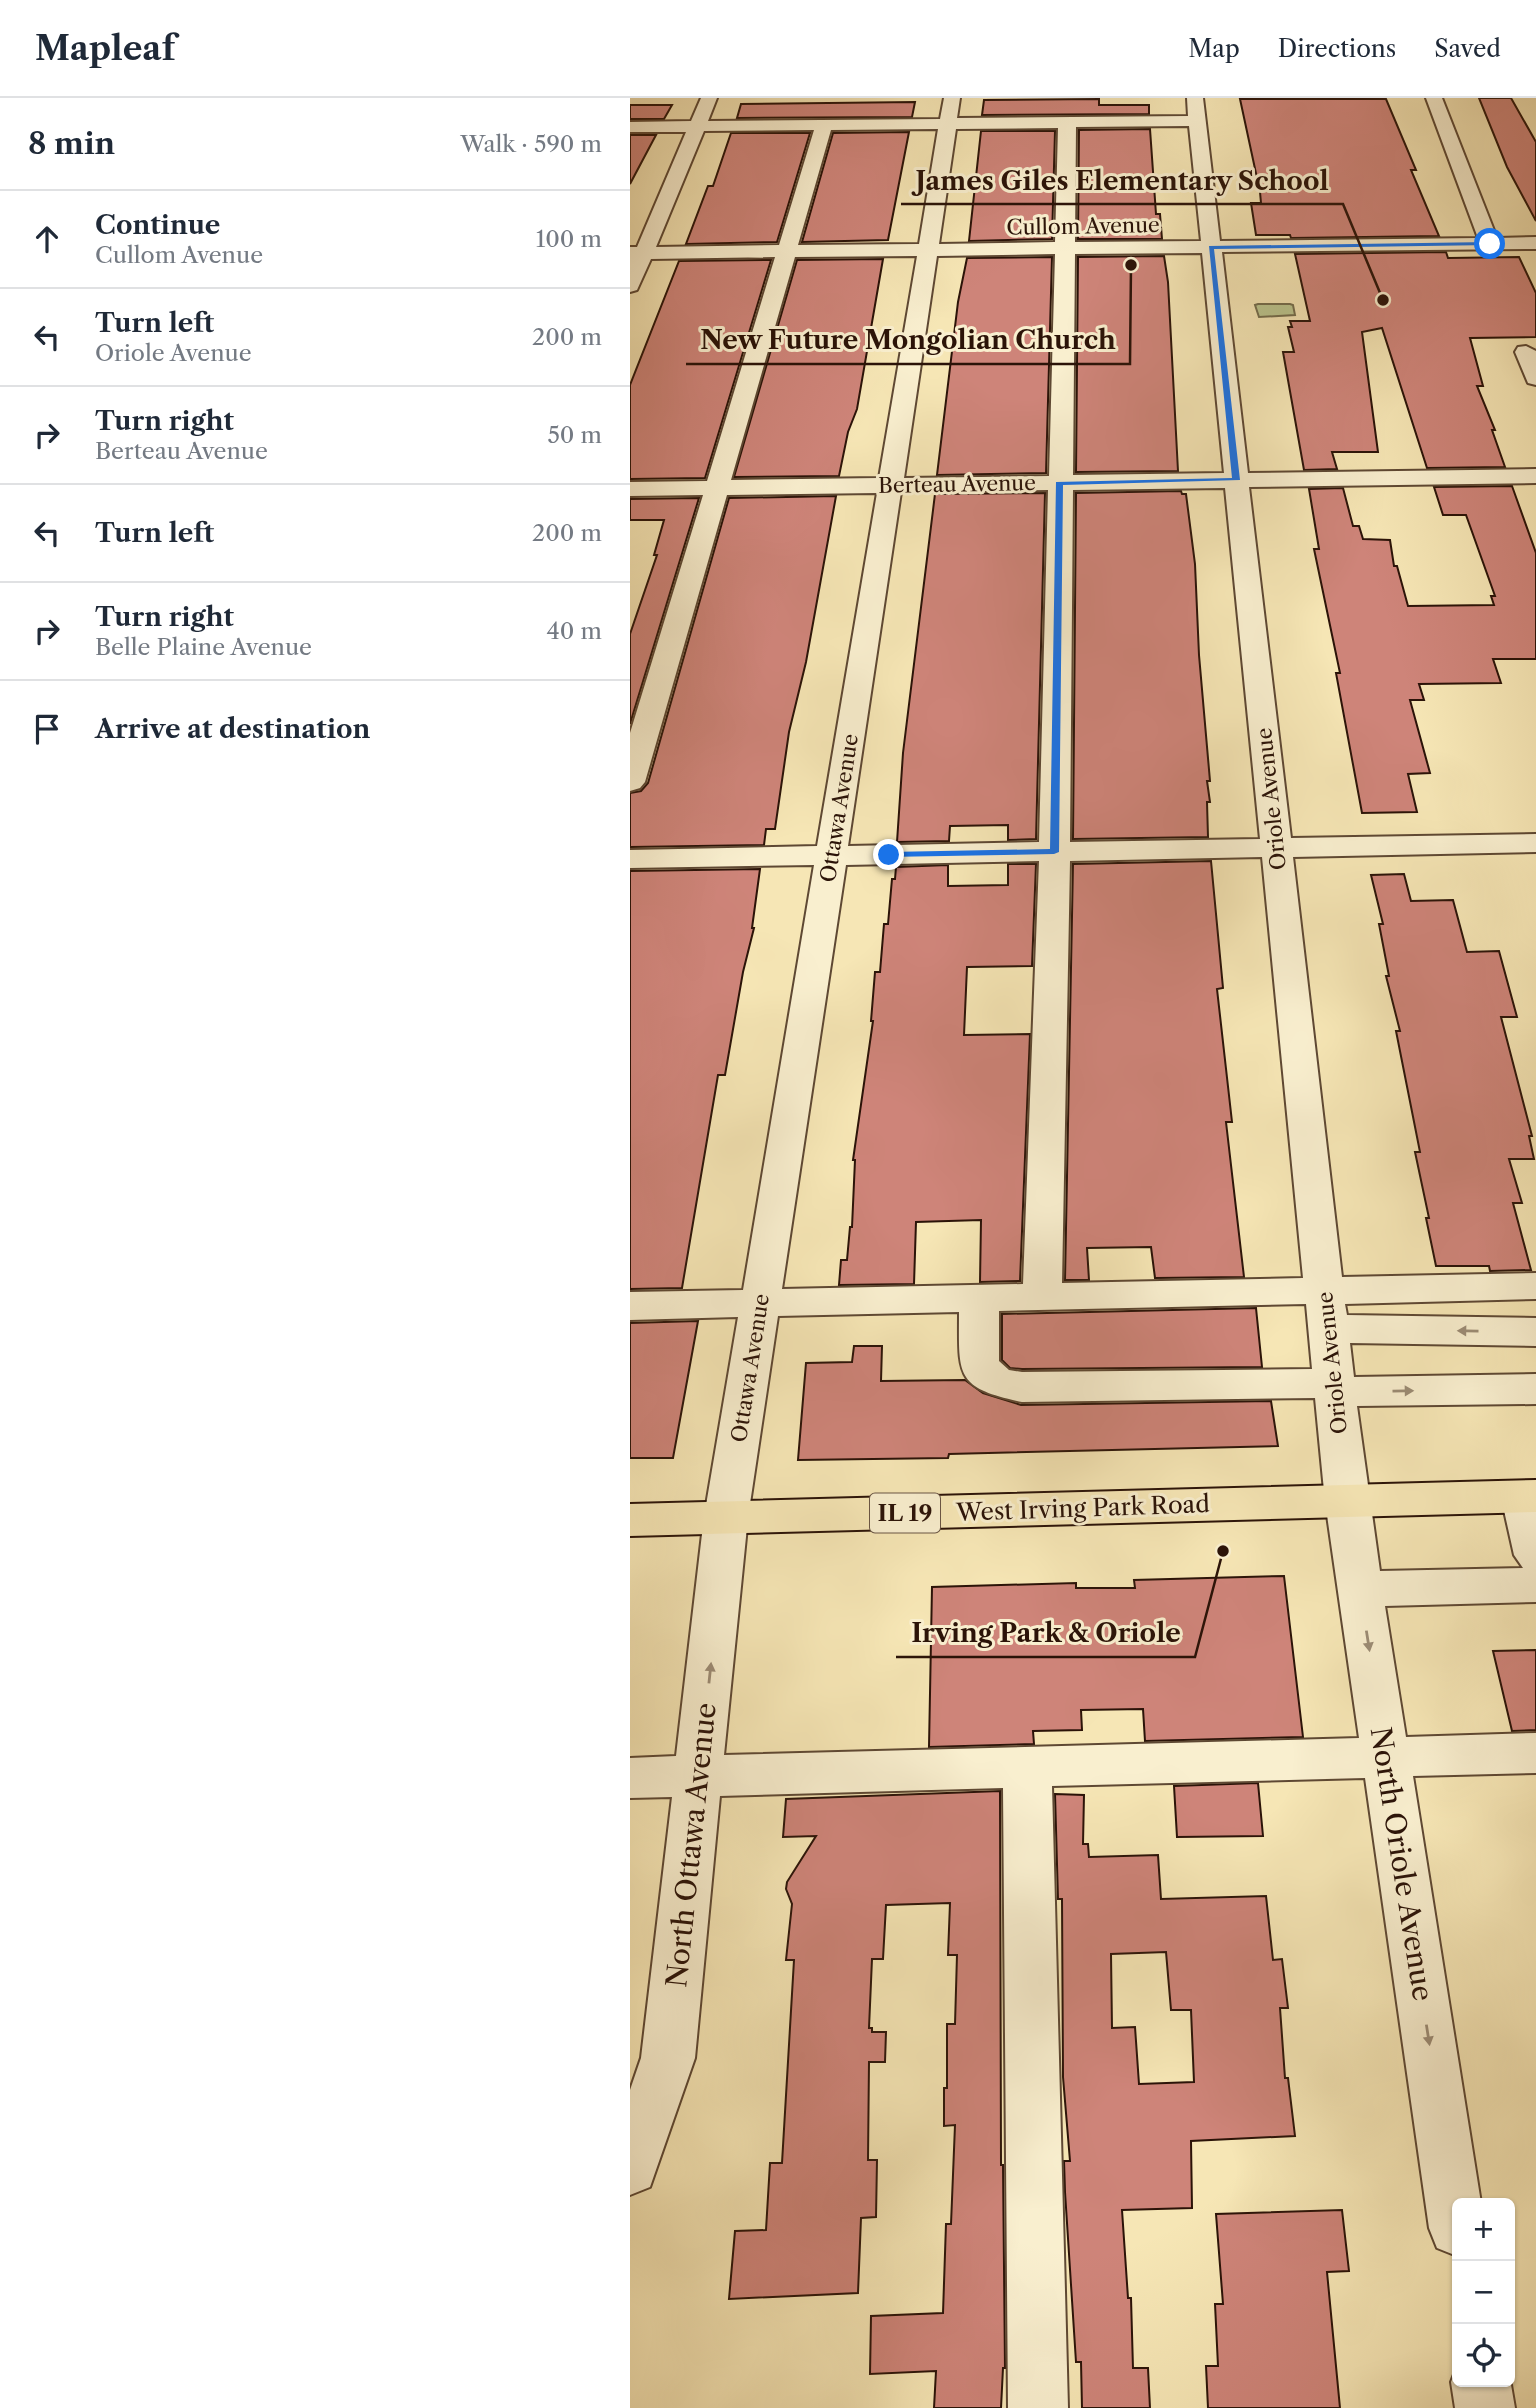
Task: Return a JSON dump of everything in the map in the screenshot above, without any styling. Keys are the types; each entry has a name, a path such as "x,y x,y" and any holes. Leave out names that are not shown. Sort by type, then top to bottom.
{"main road":[{"name":"West Irving Park Road","path":"630,1520 1529,1496"}],"street":[{"path":"630,286 637,253 709,98"},
{"path":"1434,98 1490,244"},
{"path":"630,127 824,125 950,111 1067,123 1196,110"},
{"name":"Oriole Avenue","path":"1196,110 1347,1501"},
{"name":"Ottawa Avenue","path":"726,1517 950,111"},
{"path":"1042,1297 1054,852 1067,123"},
{"path":"630,782 824,125"},
{"name":"Cullom Avenue","path":"637,253 1536,243"},
{"path":"1526,352 1536,378"},
{"name":"Berteau Avenue","path":"630,489 1536,476"},
{"path":"630,859 1536,843"},
{"path":"630,1306 1536,1286"},
{"path":"979,1298 978,1366 997,1382 1022,1387 1536,1389"},
{"path":"1328,1329 1536,1332"},
{"path":"1529,1496 1536,1555"},
{"name":"North Oriole Avenue","path":"1347,1501 1452,2198"},
{"name":"North Ottawa Avenue","path":"630,2168 668,2058 726,1517"},
{"path":"1360,1589 1536,1585"},
{"path":"630,1778 1536,1753"},
{"path":"1027,1767 1038,2408"},
{"path":"1482,2387 1485,2408"}],"green space":[{"path":"1290,304 1293,305 1295,315 1259,317 1255,305"}],"building":[{"path":"1479,98 1511,98 1536,142 1536,221 1507,167"},
{"path":"1099,99 1099,105 1149,105 1149,114 982,115 984,100"},
{"path":"1240,99 1386,99 1416,170 1411,170 1439,236 1291,238 1290,235 1256,235 1251,203 1261,203 1260,192"},
{"path":"915,102 912,117 737,118 741,104"},
{"path":"630,105 672,105 664,119 630,119"},
{"path":"1150,129 1156,214 1160,214 1162,239 1078,239 1079,130"},
{"path":"981,131 1055,131 1052,239 969,241"},
{"path":"909,132 888,240 802,242 833,133"},
{"path":"731,133 810,133 777,242 686,244 708,186 713,186"},
{"path":"630,135 656,135 630,184"},
{"path":"1446,252 1448,258 1519,257 1536,293 1536,337 1470,338 1483,386 1477,386 1495,430 1492,430 1505,467 1427,468 1382,328 1362,332 1378,452 1332,452 1337,469 1304,470 1283,352 1294,352 1288,327 1292,327 1290,321 1310,321 1295,254"},
{"path":"1164,256 1168,282 1178,471 1076,472 1078,257"},
{"path":"1052,257 1046,473 937,475 958,302 967,258"},
{"path":"883,259 857,409 848,432 839,476 734,477 797,260"},
{"path":"771,260 705,478 630,479 630,385 679,261"},
{"path":"1512,486 1536,553 1536,659 1493,659 1501,683 1419,684 1424,700 1410,700 1430,773 1408,774 1417,812 1362,813 1336,673 1340,673 1314,549 1319,549 1309,489 1343,488 1353,526 1359,526 1363,539 1390,540 1394,566 1397,566 1408,606 1494,605 1491,596 1495,596 1466,515 1443,515 1434,487"},
{"path":"1181,491 1186,494 1195,564 1199,655 1210,781 1207,781 1210,802 1207,802 1208,837 1073,839 1076,493"},
{"path":"1045,493 1036,839 1008,840 1008,825 950,826 949,841 897,842 903,753 935,494"},
{"path":"836,496 806,662 789,732 775,829 766,829 764,845 630,847 630,793 641,791 648,783 729,498"},
{"path":"699,498 630,724 630,634 657,555 654,555 664,520 630,520 630,499"},
{"path":"1211,861 1223,988 1217,989 1232,1122 1226,1122 1244,1277 1155,1278 1151,1247 1087,1248 1089,1280 1065,1280 1073,864"},
{"path":"1008,864 1036,864 1032,966 967,967 964,1035 1030,1034 1020,1281 980,1282 981,1220 916,1222 914,1284 839,1285 841,1260 847,1260 852,1227 853,1160 873,1021 875,972 880,972 884,924 888,924 892,879 895,879 896,867 948,865 948,886 1008,885"},
{"path":"760,869 754,928 743,972 725,1075 718,1075 682,1288 630,1289 630,871"},
{"path":"1404,874 1411,901 1453,900 1467,952 1499,951 1517,1017 1501,1017 1532,1136 1529,1136 1534,1159 1509,1159 1522,1203 1513,1203 1531,1270 1490,1271 1489,1266 1436,1266 1415,1152 1420,1152 1396,1031 1400,1031 1386,976 1389,976 1379,924 1383,924 1371,875"},
{"path":"1256,1308 1262,1367 1022,1369 1010,1368 1002,1360 1002,1314"},
{"path":"698,1321 673,1458 630,1458 630,1323"},
{"path":"854,1346 882,1346 881,1381 965,1380 983,1393 1021,1405 1271,1401 1278,1446 949,1454 948,1458 798,1460 806,1363 852,1362"},
{"path":"1284,1576 1303,1737 1145,1741 1143,1709 1081,1710 1082,1730 1033,1731 1034,1744 929,1747 932,1587 1076,1583 1076,1588 1135,1588 1134,1580"},
{"path":"1536,1650 1536,1730 1512,1731 1493,1651"},
{"path":"1258,1783 1263,1836 1177,1837 1174,1786"},
{"path":"1000,1791 1001,2165 1005,2368 1001,2408 934,2408 936,2371 870,2374 871,2316 943,2313 946,2224 951,2224 955,2125 944,2126 947,2024 955,2024 957,1955 948,1955 950,1903 886,1905 883,1959 872,1959 869,2028 872,2028 872,2032 886,2032 885,2062 869,2062 868,2160 877,2160 876,2217 861,2218 858,2293 729,2299 735,2231 766,2230 770,2163 782,2163 794,1960 786,1960 792,1904 786,1889 787,1882 816,1836 783,1837 786,1799"},
{"path":"1055,1794 1084,1795 1083,1844 1088,1844 1089,1857 1158,1855 1161,1899 1266,1896 1273,1960 1282,1959 1288,2008 1280,2008 1285,2078 1288,2078 1295,2136 1191,2141 1192,2208 1122,2210 1128,2298 1131,2298 1133,2368 1148,2368 1150,2408 1082,2408 1081,2362 1076,2362 1065,2192 1064,2161 1070,2161 1063,2077 1062,1899 1058,1899","holes":["1166,1952 1171,2010 1191,2010 1194,2082 1139,2084 1135,2027 1112,2028 1111,1954"]},
{"path":"1342,2210 1349,2271 1327,2272 1340,2408 1208,2408 1206,2366 1218,2366 1215,2304 1223,2304 1216,2214"}],"place":[{"name":"New Future Mongolian Church","path":"1131,265"},
{"name":"James Giles Elementary School","path":"1383,300"},
{"name":"Irving Park & Oriole","path":"1223,1551"}],"route":[{"path":"889,855 1054,852 1060,482 1236,480 1211,247 1490,244"}]}
